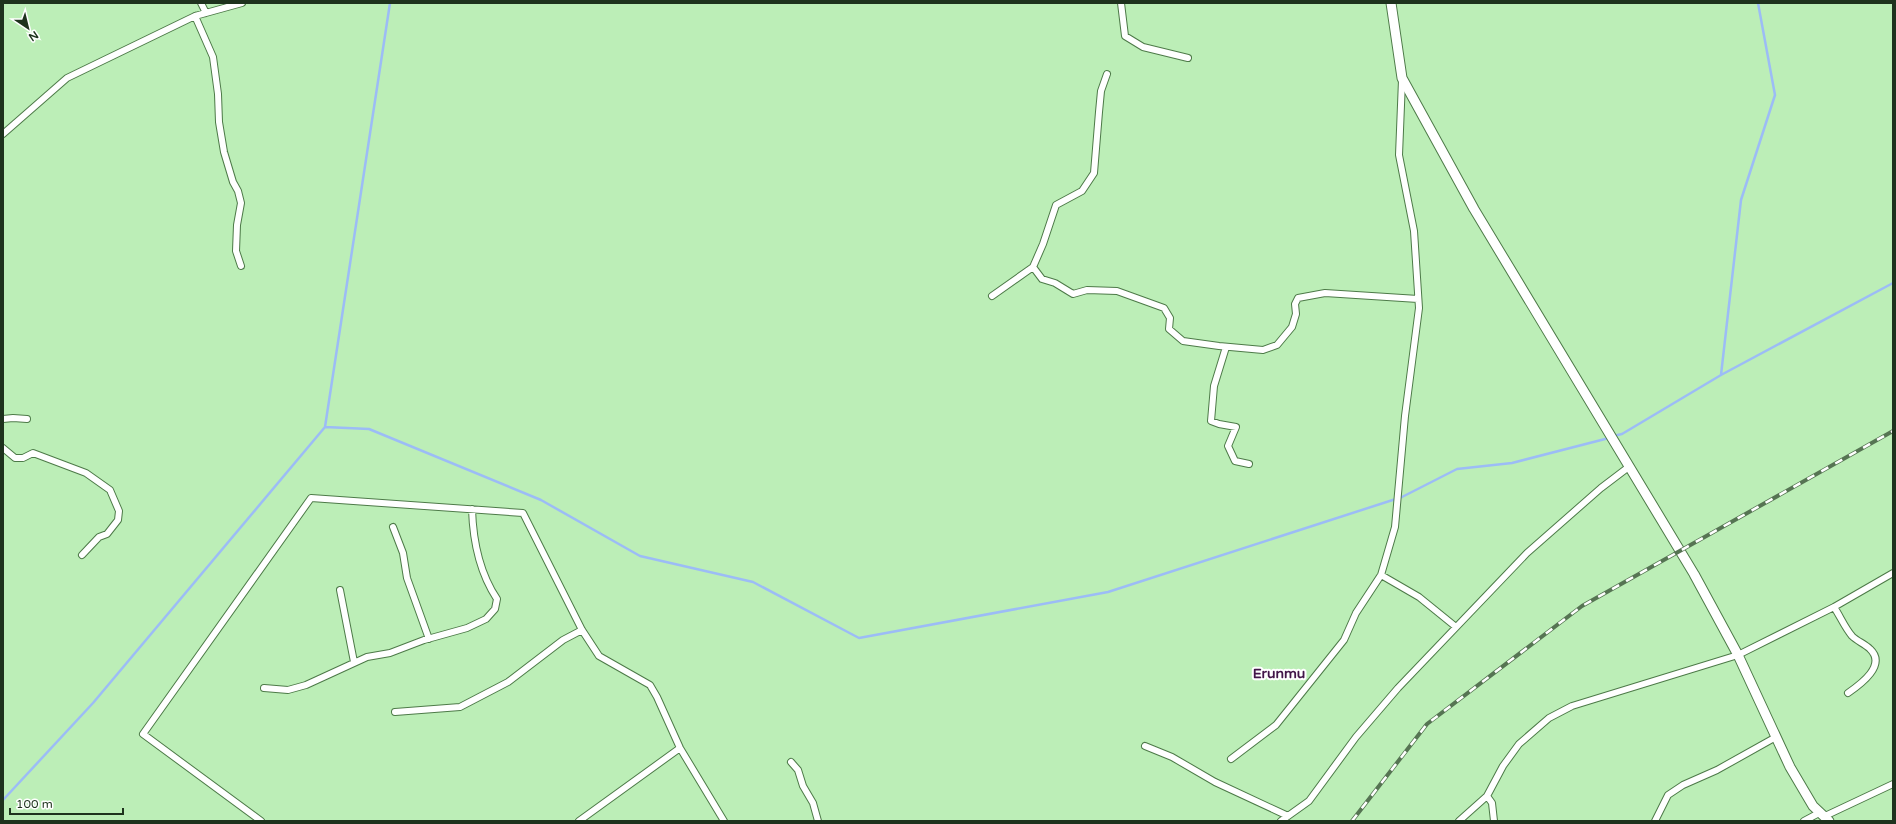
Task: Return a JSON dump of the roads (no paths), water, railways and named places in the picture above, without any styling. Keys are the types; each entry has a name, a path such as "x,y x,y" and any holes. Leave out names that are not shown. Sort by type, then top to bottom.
{"street":[{"path":"201,3 206,13"},
{"path":"3,134 67,78 195,16 242,3"},
{"path":"1121,3 1125,36 1143,47 1188,58"},
{"path":"1231,759 1276,725 1344,640 1356,613 1380,575 1395,527 1405,416 1419,308 1414,231 1399,155 1402,78 1392,4"},
{"path":"195,16 213,57 218,94 219,122 224,152 232,182 240,197 236,251 241,266"},
{"path":"992,296 1033,267 1043,244 1056,205 1082,191 1094,173 1101,91 1106,74"},
{"path":"1402,78 1474,209 1694,574 1738,655 1790,767 1813,806 1825,817"},
{"path":"1033,267 1042,279 1055,283 1073,294 1086,290 1105,290 1117,291 1146,300 1164,308 1170,318 1168,329 1183,341 1226,347 1263,350 1277,345 1292,326 1296,314 1295,304 1298,298 1325,293 1418,299"},
{"path":"1226,347 1214,386 1211,421 1218,424 1236,427 1228,446 1235,461 1249,464"},
{"path":"3,419 28,419"},
{"path":"3,448 15,458 23,458 32,453 86,473 110,490 119,511 118,520 107,534 99,537 82,555"},
{"path":"1282,821 1309,801 1356,737 1398,688 1527,553 1601,488 1630,466"},
{"path":"261,821 143,734 311,498 523,513 582,630 599,656 650,684 658,697 680,748 724,821"},
{"path":"264,688 288,690 306,685 367,657 390,653 467,628 486,619 495,609 497,599 491,590 476,550 472,509"},
{"path":"392,526 403,553 407,578 430,639"},
{"path":"1459,821 1487,796 1503,766 1519,744 1549,718 1572,706 1738,655 1834,607 1893,573"},
{"path":"1380,575 1419,597 1456,627"},
{"path":"340,590 354,662"},
{"path":"1834,607 1852,636 1870,648 1876,655 1876,663 1871,673 1848,693"},
{"path":"395,712 460,707 508,682 563,640 582,630"},
{"path":"1655,821 1668,796 1683,785 1717,770 1776,737"},
{"path":"1145,746 1172,757 1215,782 1288,816"},
{"path":"579,821 680,748"},
{"path":"791,762 798,770 803,786 813,803 818,821"},
{"path":"1804,821 1825,817 1893,784"},
{"path":"1487,796 1492,803 1494,821"}],"waterway":[{"path":"3,800 93,703 325,427 390,3"},
{"path":"1721,375 1741,200 1775,95 1758,3"},
{"path":"1613,436 1622,434 1721,375 1893,283"},
{"path":"325,427 369,429 541,500 640,556 753,582 859,638 1108,592 1402,497 1457,469 1512,463 1609,438"}],"railway":[{"path":"1352,821 1427,724 1582,606 1893,431"}],"district":[{"name":"Erunmu","path":"1279,673"}]}
